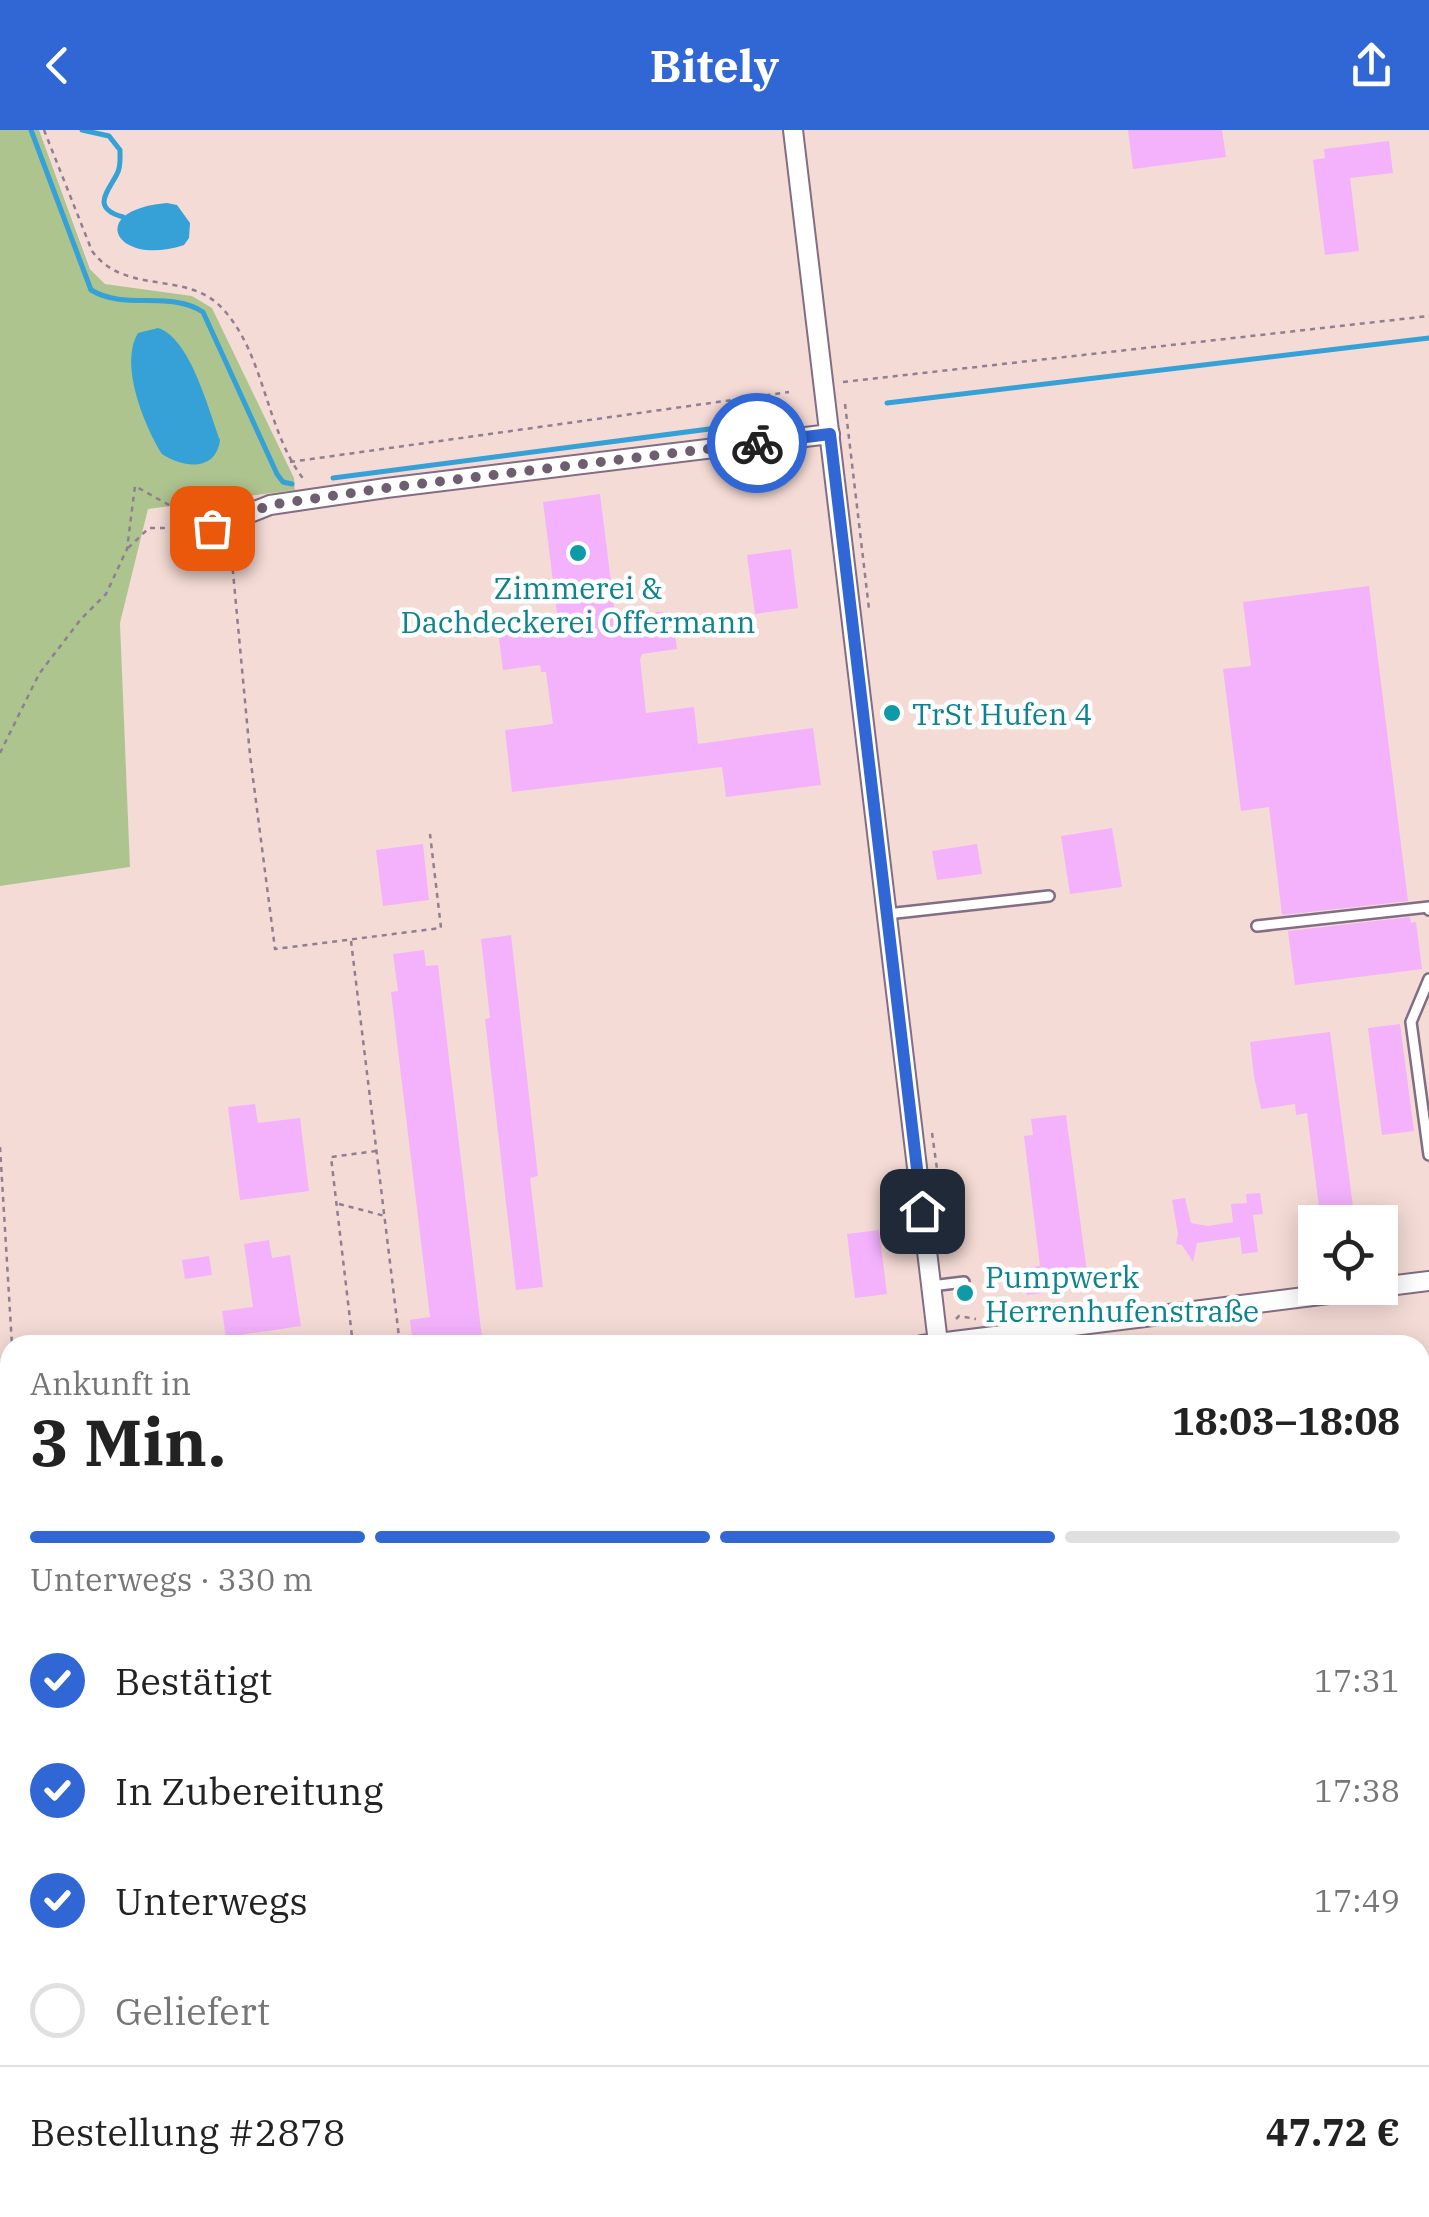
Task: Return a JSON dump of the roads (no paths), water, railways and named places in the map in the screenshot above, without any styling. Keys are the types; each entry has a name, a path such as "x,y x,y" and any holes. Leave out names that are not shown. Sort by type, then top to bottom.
{"street":[{"path":"793,130 931,1286 930,1335"},
{"path":"212,528 270,505 830,434"},
{"path":"1398,1285 1429,1281"},
{"path":"1001,1335 1298,1297"}],"lane":[{"path":"887,914 1049,896"},
{"path":"1256,926 1428,907 1429,910"},
{"path":"1429,979 1411,1022 1429,1155"},
{"path":"931,1286 964,1282"}],"water":[{"path":"167,203 177,205 190,223 184,245 141,249 127,244 119,235 118,225 125,216"},
{"path":"158,328 180,345 189,359 210,410 220,440 212,458 205,462 189,464 162,454 141,411 132,377 133,346 138,333"}],"waterway":[{"path":"31,130 91,290 119,299 176,302 203,312 277,474 283,482 292,484"},
{"path":"82,130 109,136 120,150 119,169 104,204 123,217"},
{"path":"887,403 1429,338"},
{"path":"333,478 786,419"}],"place":[{"name":"Zimmerei & Dachdeckerei Offermann","path":"578,553"},
{"name":"TrSt Hufen 4","path":"892,713"},
{"name":"Pumpwerk Herrenhufenstraße","path":"965,1293"}]}
